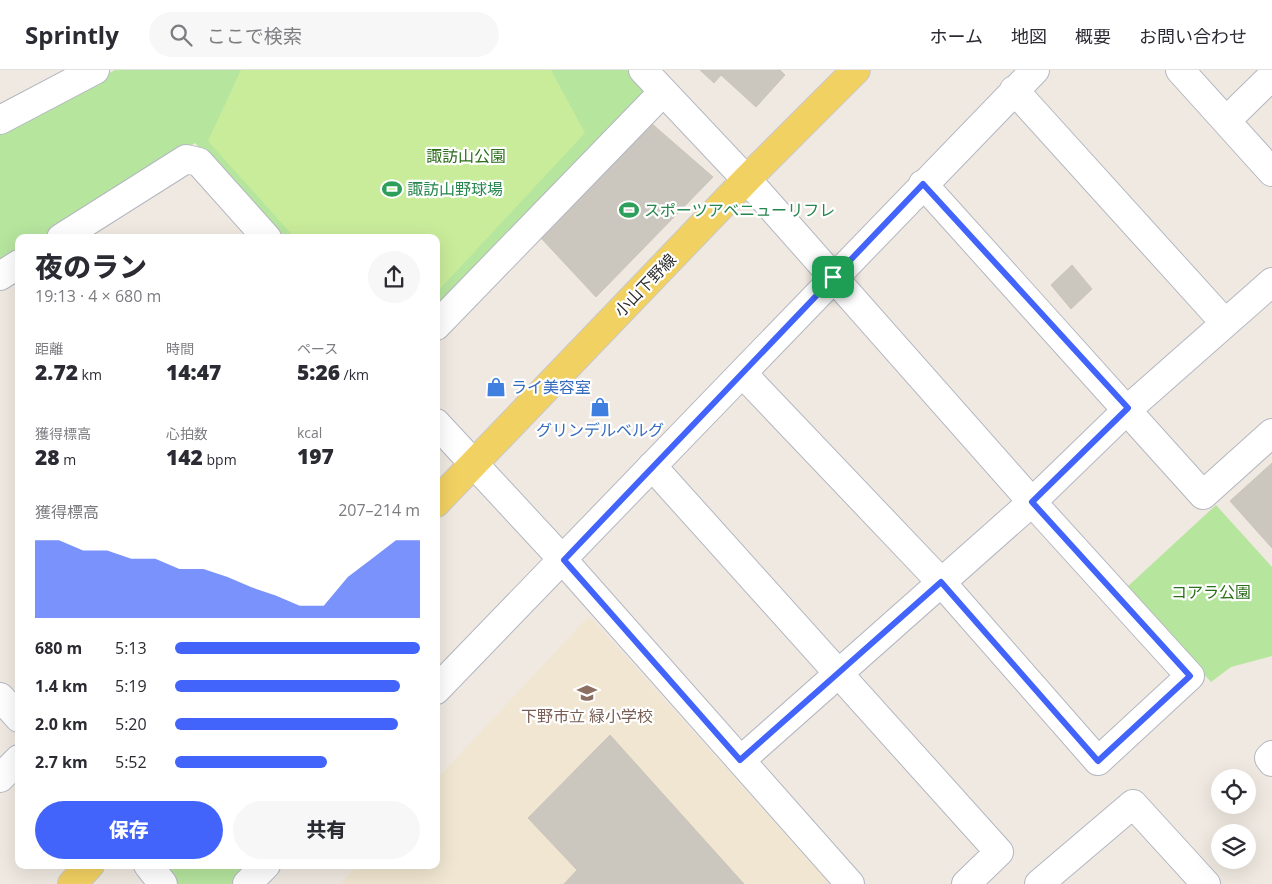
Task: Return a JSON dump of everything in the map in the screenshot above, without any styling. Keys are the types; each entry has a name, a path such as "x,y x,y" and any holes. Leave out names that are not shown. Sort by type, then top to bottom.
{"main road":[{"name":"小山下野線","path":"440,499 746,180 856,70"},
{"path":"72,884 86,869"}],"street":[{"path":"0,120 95,70"},
{"path":"643,70 746,180 1032,502 1190,676 1098,761 941,582 743,374"},
{"path":"440,686 564,560 652,466 743,374 833,277 1035,70"},
{"path":"1180,70 1272,172"},
{"path":"1226,122 1272,76"},
{"path":"1014,90 1225,323"},
{"path":"440,322 663,92"},
{"path":"67,234 186,159 198,162 262,234"},
{"path":"923,184 1128,408 1203,495 1272,433"},
{"path":"0,276 15,267"},
{"path":"740,760 1032,502 1128,408 1272,282"},
{"path":"440,427 564,560 850,884"},
{"path":"652,466 1000,852 966,884"},
{"path":"0,697 15,714"},
{"path":"1272,755 1269,758 1272,762"},
{"path":"0,778 15,763"},
{"path":"1039,884 1133,804 1206,884"},
{"path":"151,869 163,884"},
{"path":"247,884 262,869"}],"shaded area":[{"name":"下野市立 緑小学校","path":"589,616 830,884 340,884 354,869 440,869 440,776"}],"green space":[{"name":"諏訪山野球場","path":"115,70 629,70 643,85 642,101 440,308 440,234 278,234 195,143 49,234 15,234 15,256 0,265 0,130"},
{"name":"諏訪山野球場","path":"241,70 551,70 585,133 440,289 440,234 291,234 208,141"},
{"name":"コアラ公園","path":"1216,505 1272,567 1272,656 1231,667 1211,682 1126,588"},
{"path":"164,869 250,869 252,871 237,884 177,884"}],"building":[{"path":"700,70 780,70 785,75 756,107 721,75 714,83"},
{"path":"651,123 713,177 596,297 541,238"},
{"path":"1072,265 1092,289 1071,309 1051,285"},
{"path":"1272,463 1272,548 1230,501"},
{"path":"610,735 744,884 564,884 577,870 528,818"}],"place":[{"name":"諏訪山野球場","path":"392,189"},
{"name":"スポーツアベニューリフレ","path":"629,210"},
{"name":"ライ美容室","path":"496,387"},
{"name":"グリンデルベルグ","path":"600,407"},
{"name":"下野市立 緑小学校","path":"587,693"}],"route":[{"path":"923,184 1128,408 1032,502 1190,676 1098,761 941,582 740,760 564,560 652,466 743,374 833,277 923,184"}],"park label":[{"name":"諏訪山公園","path":"466,156"}]}
